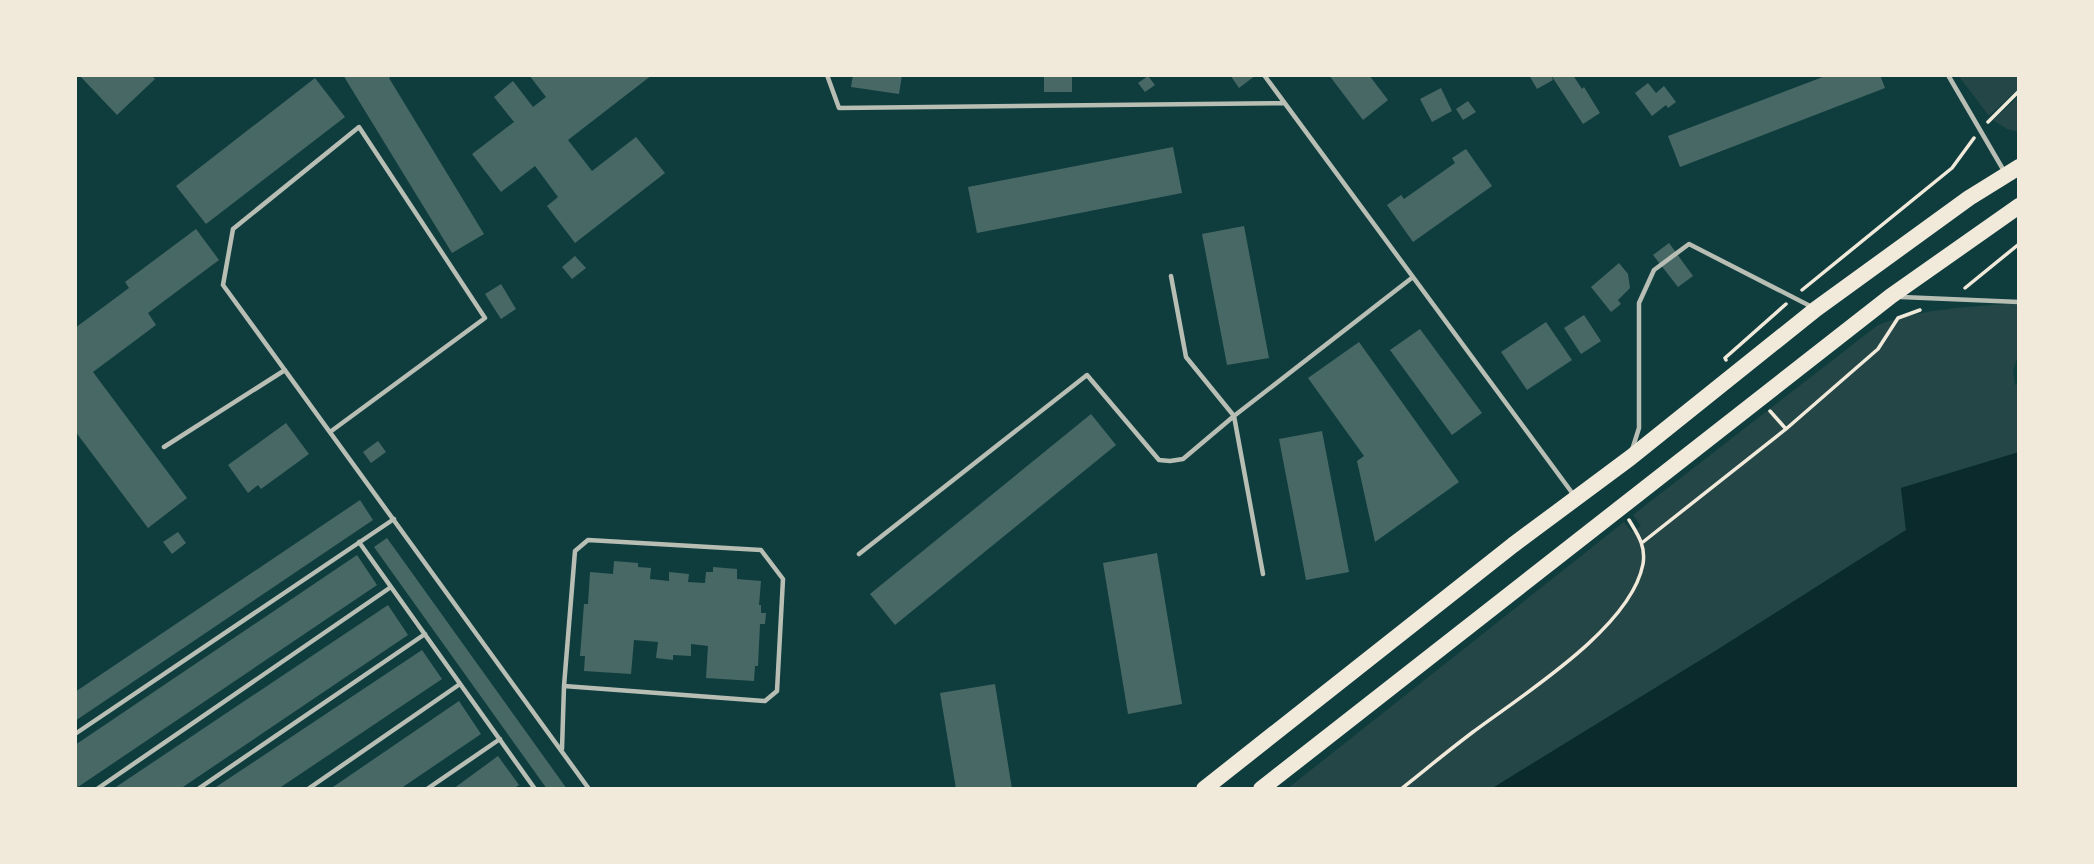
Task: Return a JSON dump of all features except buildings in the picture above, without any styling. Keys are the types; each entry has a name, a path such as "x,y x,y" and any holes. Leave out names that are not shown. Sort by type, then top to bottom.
{"main road":[{"path":"1204,789 1348,673 1630,458 1816,309 2012,170"},
{"path":"1261,789 1891,296 2019,206"}],"lane":[{"path":"1264,75 1576,497"},
{"path":"1948,75 1980,130 2012,170"},
{"path":"827,77 839,108 1284,103"},
{"path":"330,432 485,318 359,127 233,229 223,285 589,789"},
{"path":"1630,458 1639,428 1639,303 1654,270 1689,243 1816,309"},
{"path":"1171,276 1186,357 1234,416 1263,574"},
{"path":"859,554 1087,374 1159,460 1183,459 1413,277"},
{"path":"1891,296 2019,302"},
{"path":"164,447 285,370"},
{"path":"75,734 394,519"},
{"path":"562,751 564,686 575,551 588,540 761,550 783,579 777,691 765,701 564,686"},
{"path":"359,542 534,788"},
{"path":"97,789 391,587"},
{"path":"198,789 425,634"},
{"path":"308,789 460,684"},
{"path":"427,789 500,739"}],"path":[{"path":"1725,358 1794,297 1952,168 1980,130 2019,91"},
{"path":"1643,542 1786,429 1868,358 1878,349 1898,318 1952,299 2019,244"},
{"path":"1401,789 1595,639 1617,613 1634,587 1643,565 1643,542 1620,508"}],"shaded area":[{"path":"1958,75 2019,75 2019,88 1989,116"},
{"path":"2019,96 2019,132 2007,129 1993,120"},
{"path":"2019,303 2019,353 2013,370 2015,385 2019,384 2019,452 1901,488 1906,530 1491,789 1287,789 1624,522 1632,532 1641,526 1633,515 1878,325 1930,312"},
{"path":"2019,452 2019,789 1491,789 1906,530 1901,488"}]}
